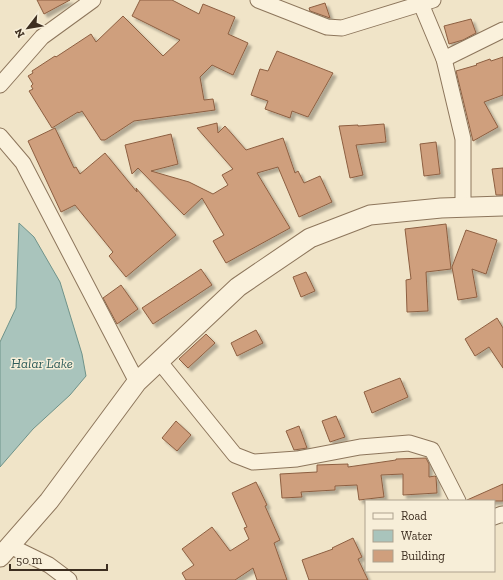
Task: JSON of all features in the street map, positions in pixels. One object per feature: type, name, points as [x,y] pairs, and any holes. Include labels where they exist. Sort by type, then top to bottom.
[{"type":"street","points":[[0,85],[42,36],[93,0]]},
{"type":"street","points":[[258,0],[327,27],[342,28],[427,2],[444,59],[463,139],[463,207]]},
{"type":"street","points":[[444,59],[503,30]]},
{"type":"street","points":[[0,136],[5,152],[23,163],[138,382]]},
{"type":"street","points":[[69,580],[49,566],[5,552],[49,501],[138,382],[238,287],[310,238],[370,214],[463,207],[503,206]]},
{"type":"street","points":[[159,362],[235,455],[253,462],[297,459],[360,447],[409,443],[432,450],[457,500]]},
{"type":"water","name":"Halar Lake","points":[[19,223],[34,237],[60,282],[82,354],[86,376],[70,395],[33,429],[0,467],[0,342],[16,308]]},
{"type":"building","points":[[37,0],[70,0],[44,14]]},
{"type":"building","points":[[140,0],[172,0],[199,14],[203,4],[235,17],[228,34],[248,43],[233,75],[212,65],[200,77],[204,100],[213,99],[215,110],[134,121],[105,140],[101,140],[82,111],[52,128],[29,91],[33,89],[31,86],[33,84],[28,76],[33,73],[32,71],[91,34],[96,42],[123,16],[163,56],[180,40],[132,16]]},
{"type":"building","points":[[325,3],[330,18],[310,11],[309,8]]},
{"type":"building","points":[[471,19],[476,33],[463,40],[449,44],[444,26]]},
{"type":"building","points":[[277,51],[333,73],[308,117],[292,111],[290,118],[265,109],[268,101],[251,95],[260,69],[268,71]]},
{"type":"building","points":[[503,57],[503,95],[484,102],[498,127],[473,141],[456,71],[477,65],[476,64],[490,59],[491,61]]},
{"type":"building","points":[[217,123],[218,133],[225,126],[246,150],[283,138],[295,173],[298,171],[304,183],[320,176],[332,202],[299,217],[278,167],[257,173],[290,228],[226,263],[213,241],[224,235],[202,198],[184,215],[138,168],[132,174],[125,145],[171,134],[178,164],[151,171],[189,182],[213,194],[228,185],[222,175],[233,169],[197,128]]},
{"type":"building","points":[[384,124],[386,142],[356,145],[363,175],[350,178],[339,126]]},
{"type":"building","points":[[55,128],[74,168],[76,167],[80,174],[105,153],[137,192],[136,188],[176,235],[126,277],[109,256],[113,252],[75,205],[61,212],[28,141]]},
{"type":"building","points":[[436,142],[440,174],[424,176],[420,144]]},
{"type":"building","points":[[503,168],[503,195],[496,195],[492,169]]},
{"type":"building","points":[[446,224],[451,269],[426,272],[428,311],[407,312],[406,280],[411,279],[405,229]]},
{"type":"building","points":[[466,230],[497,240],[486,274],[472,269],[477,297],[458,300],[452,267]]},
{"type":"building","points":[[201,269],[212,285],[153,324],[142,308]]},
{"type":"building","points":[[306,272],[315,291],[301,297],[293,277]]},
{"type":"building","points":[[121,285],[138,309],[117,324],[103,298]]},
{"type":"building","points":[[497,318],[503,328],[503,368],[489,347],[475,356],[465,339]]},
{"type":"building","points":[[256,330],[263,343],[237,356],[231,343]]},
{"type":"building","points":[[206,334],[215,343],[188,368],[179,359]]},
{"type":"building","points":[[400,378],[408,397],[372,413],[364,392]]},
{"type":"building","points":[[336,416],[345,437],[330,442],[322,421]]},
{"type":"building","points":[[176,421],[191,435],[177,451],[162,438]]},
{"type":"building","points":[[299,426],[307,448],[294,450],[286,431]]},
{"type":"building","points":[[426,458],[429,464],[429,477],[436,477],[437,493],[403,495],[403,474],[381,475],[384,497],[359,500],[357,485],[335,486],[335,490],[301,492],[302,497],[282,498],[280,474],[317,472],[317,465],[348,464],[348,467],[396,459]]},
{"type":"building","points":[[256,482],[267,505],[265,506],[280,540],[274,543],[287,580],[257,580],[253,568],[235,580],[186,580],[182,573],[194,565],[182,549],[212,527],[230,551],[249,539],[244,528],[247,527],[232,493]]},
{"type":"building","points":[[503,484],[503,501],[467,500]]},
{"type":"building","points":[[353,538],[362,557],[358,559],[368,580],[309,580],[302,560],[333,549],[332,548]]}]
